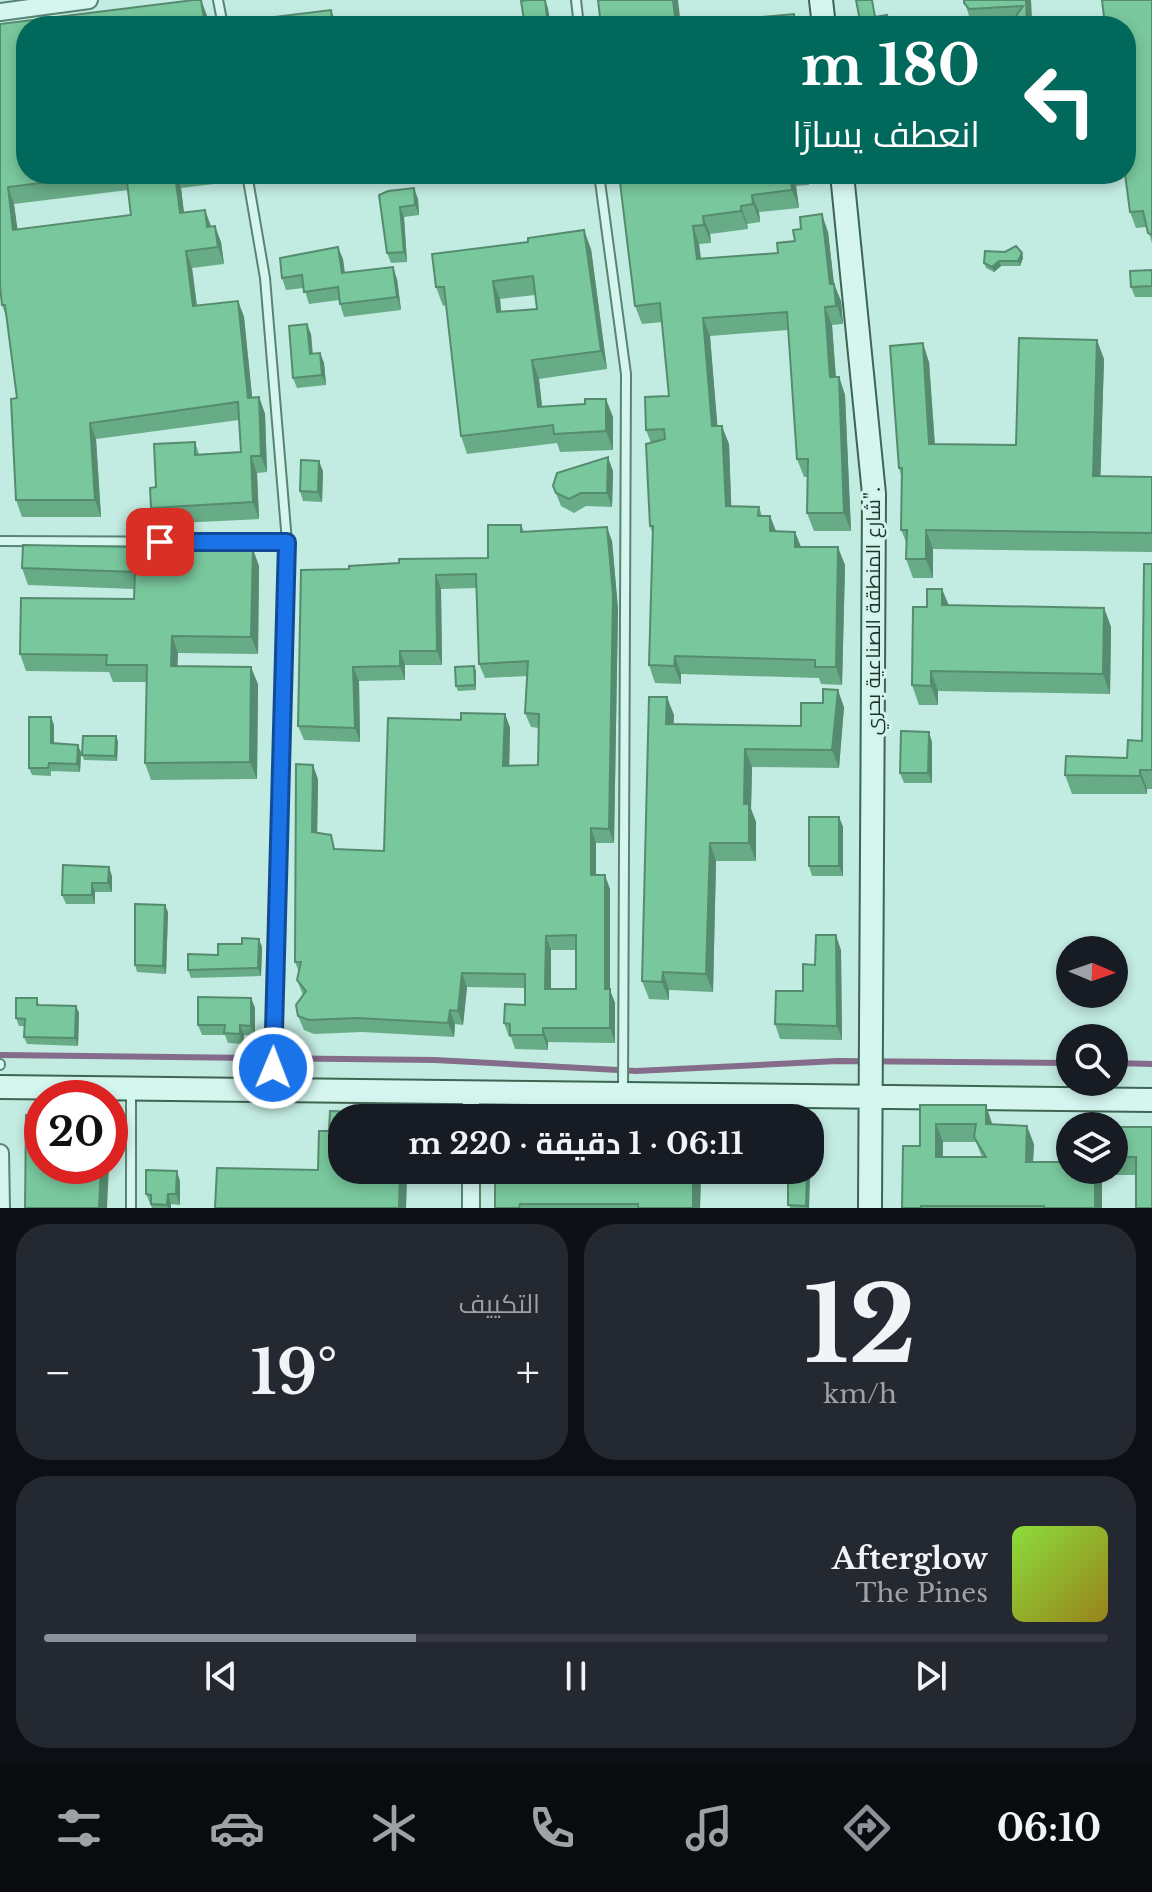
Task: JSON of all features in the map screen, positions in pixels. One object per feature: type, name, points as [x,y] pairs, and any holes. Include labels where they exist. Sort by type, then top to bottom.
[{"type":"street","points":[[0,12],[81,1]]},
{"type":"street","name":"شارع المنطقة الصناعية بحري\".","points":[[843,184],[874,494],[870,1208]]},
{"type":"street","points":[[0,1087],[471,1094],[623,1086],[870,1098],[1152,1100]]},
{"type":"street","points":[[471,1094],[471,1104]]},
{"type":"street","points":[[0,1153],[1,1208]]},
{"type":"street","points":[[471,1184],[471,1208]]},
{"type":"lane","points":[[249,184],[265,278],[287,542],[272,1091]]},
{"type":"lane","points":[[600,184],[626,374],[623,1086]]},
{"type":"lane","points":[[0,541],[287,542]]},
{"type":"lane","points":[[131,1089],[131,1208]]},
{"type":"building","points":[[201,0],[203,16],[65,16]]},
{"type":"building","points":[[545,0],[547,16],[523,16],[521,1]]},
{"type":"building","points":[[598,0],[673,0],[675,16],[600,16]]},
{"type":"building","points":[[856,0],[872,0],[875,16],[859,16]]},
{"type":"building","points":[[964,0],[1026,0],[1027,16],[1016,16],[1023,6],[969,9]]},
{"type":"building","points":[[1102,0],[1152,0],[1152,235],[1148,233],[1143,211],[1130,212],[1126,184],[1136,184],[1136,16],[1104,16]]},
{"type":"building","points":[[331,10],[332,16],[282,16]]},
{"type":"building","points":[[16,22],[16,184],[32,184],[8,187],[13,230],[131,215],[127,184],[176,184],[180,213],[205,210],[207,227],[215,226],[218,247],[186,251],[193,306],[238,301],[248,398],[259,397],[261,456],[251,456],[253,502],[151,508],[150,488],[156,487],[154,444],[195,442],[195,455],[241,452],[238,402],[90,423],[95,500],[16,500],[11,399],[17,398],[0,286],[0,24]]},
{"type":"building","points":[[620,184],[791,184],[792,190],[752,195],[753,204],[741,206],[741,211],[703,216],[704,225],[693,226],[697,259],[778,253],[777,243],[795,241],[793,230],[801,229],[800,217],[822,214],[830,284],[834,284],[836,306],[825,307],[830,377],[839,377],[844,513],[807,513],[808,459],[797,459],[787,312],[703,318],[712,426],[722,426],[726,506],[759,507],[758,516],[770,516],[770,531],[795,532],[795,547],[838,547],[836,667],[815,667],[815,660],[675,656],[674,666],[649,665],[653,526],[650,526],[646,444],[665,439],[664,429],[646,430],[645,397],[669,396],[660,303],[635,306]]},
{"type":"building","points":[[414,188],[415,205],[400,207],[404,252],[387,253],[379,195]]},
{"type":"building","points":[[584,230],[601,351],[532,360],[538,407],[585,404],[585,399],[606,399],[606,431],[554,434],[553,425],[461,436],[444,287],[436,287],[432,254],[528,242],[528,238]],"holes":[[[533,276],[537,309],[497,312],[493,281]]]},
{"type":"building","points":[[1016,246],[1022,253],[1018,261],[999,261],[992,267],[984,263],[985,251],[1005,252]]},
{"type":"building","points":[[338,247],[342,273],[393,267],[397,297],[340,304],[338,287],[304,292],[302,275],[282,278],[280,258]]},
{"type":"building","points":[[1152,270],[1152,286],[1131,287],[1130,271]]},
{"type":"building","points":[[307,324],[310,354],[320,353],[322,375],[293,378],[289,326]]},
{"type":"building","points":[[1019,338],[1097,340],[1093,476],[1152,477],[1152,533],[926,530],[926,559],[906,559],[907,530],[901,530],[902,468],[899,468],[890,346],[923,343],[929,444],[1016,445]]},
{"type":"building","points":[[608,457],[607,493],[581,493],[569,499],[556,493],[553,486],[557,473]]},
{"type":"building","points":[[301,460],[319,461],[318,492],[300,491]]},
{"type":"building","points":[[488,525],[521,525],[521,532],[607,527],[613,595],[609,829],[591,828],[591,875],[605,875],[605,989],[610,989],[610,1028],[543,1028],[543,1035],[510,1035],[510,1024],[504,1023],[505,1004],[525,1005],[525,974],[462,973],[458,1011],[450,1010],[448,1023],[357,1018],[309,1020],[298,1016],[296,1005],[306,991],[297,980],[301,962],[295,962],[296,764],[313,765],[312,832],[331,835],[334,849],[384,851],[388,718],[461,720],[461,713],[505,714],[503,766],[538,765],[539,714],[525,713],[528,661],[479,664],[476,574],[436,575],[437,651],[400,651],[400,666],[353,667],[355,728],[298,726],[301,570],[349,569],[349,566],[399,563],[399,559],[488,558]],"holes":[[[576,935],[576,989],[545,989],[546,936]]]},
{"type":"building","points":[[23,545],[253,549],[251,637],[172,636],[171,666],[251,667],[250,762],[145,763],[147,665],[106,665],[107,655],[20,654],[21,598],[134,599],[135,572],[22,568]]},
{"type":"building","points":[[1144,564],[1152,564],[1152,770],[1140,770],[1140,776],[1065,775],[1066,756],[1127,758],[1128,740],[1142,741]]},
{"type":"building","points":[[927,589],[942,589],[942,605],[1104,608],[1103,674],[931,671],[931,686],[912,685],[913,607],[927,607]]},
{"type":"building","points":[[474,666],[475,685],[456,686],[455,667]]},
{"type":"building","points":[[823,689],[838,690],[832,750],[745,749],[744,804],[749,804],[749,843],[710,843],[706,974],[663,972],[662,982],[642,981],[649,697],[667,697],[666,724],[801,726],[801,703],[823,703]]},
{"type":"building","points":[[29,717],[51,717],[51,743],[78,745],[77,764],[49,763],[48,768],[29,768]]},
{"type":"building","points":[[901,731],[929,732],[928,773],[900,773]]},
{"type":"building","points":[[83,736],[116,736],[115,756],[82,755]]},
{"type":"building","points":[[809,817],[839,817],[839,866],[809,866]]},
{"type":"building","points":[[63,865],[109,867],[108,883],[92,883],[92,895],[62,895]]},
{"type":"building","points":[[135,904],[165,905],[163,966],[135,965]]},
{"type":"building","points":[[816,935],[836,935],[837,1026],[775,1024],[776,991],[803,991],[803,964],[815,965]]},
{"type":"building","points":[[242,938],[259,939],[258,968],[188,970],[188,954],[218,955],[218,944],[242,944]]},
{"type":"building","points":[[198,997],[251,998],[251,1026],[240,1025],[240,1034],[224,1033],[225,1025],[198,1025]]},
{"type":"building","points":[[16,998],[37,998],[37,1005],[76,1006],[75,1038],[24,1037],[25,1019],[16,1018]]},
{"type":"building","points":[[920,1105],[986,1105],[986,1124],[1027,1126],[1026,1162],[1056,1162],[1056,1184],[1095,1184],[1095,1208],[902,1208],[903,1146],[920,1146]],"holes":[[[936,1124],[976,1124],[974,1137],[986,1157],[936,1157]]]},
{"type":"building","points":[[1128,1127],[1152,1127],[1152,1208],[1136,1208],[1136,1157],[1128,1157]]},
{"type":"building","points":[[319,1131],[328,1131],[328,1184],[400,1184],[399,1208],[215,1208],[217,1168],[318,1170]]},
{"type":"building","points":[[146,1170],[177,1171],[176,1194],[168,1194],[167,1205],[151,1204],[151,1195],[146,1194]]},
{"type":"building","points":[[25,1184],[100,1184],[99,1208],[25,1208]]},
{"type":"building","points":[[495,1184],[693,1184],[693,1208],[638,1208],[638,1204],[520,1204],[519,1208],[495,1208]]},
{"type":"building","points":[[788,1184],[807,1184],[806,1206],[788,1205]]},
{"type":"waterway","points":[[0,1055],[435,1060],[636,1071],[837,1061],[1056,1063]]},
{"type":"waterway","points":[[1128,1063],[1152,1064]]},
{"type":"route","points":[[160,542],[287,542],[273,1068]]}]
